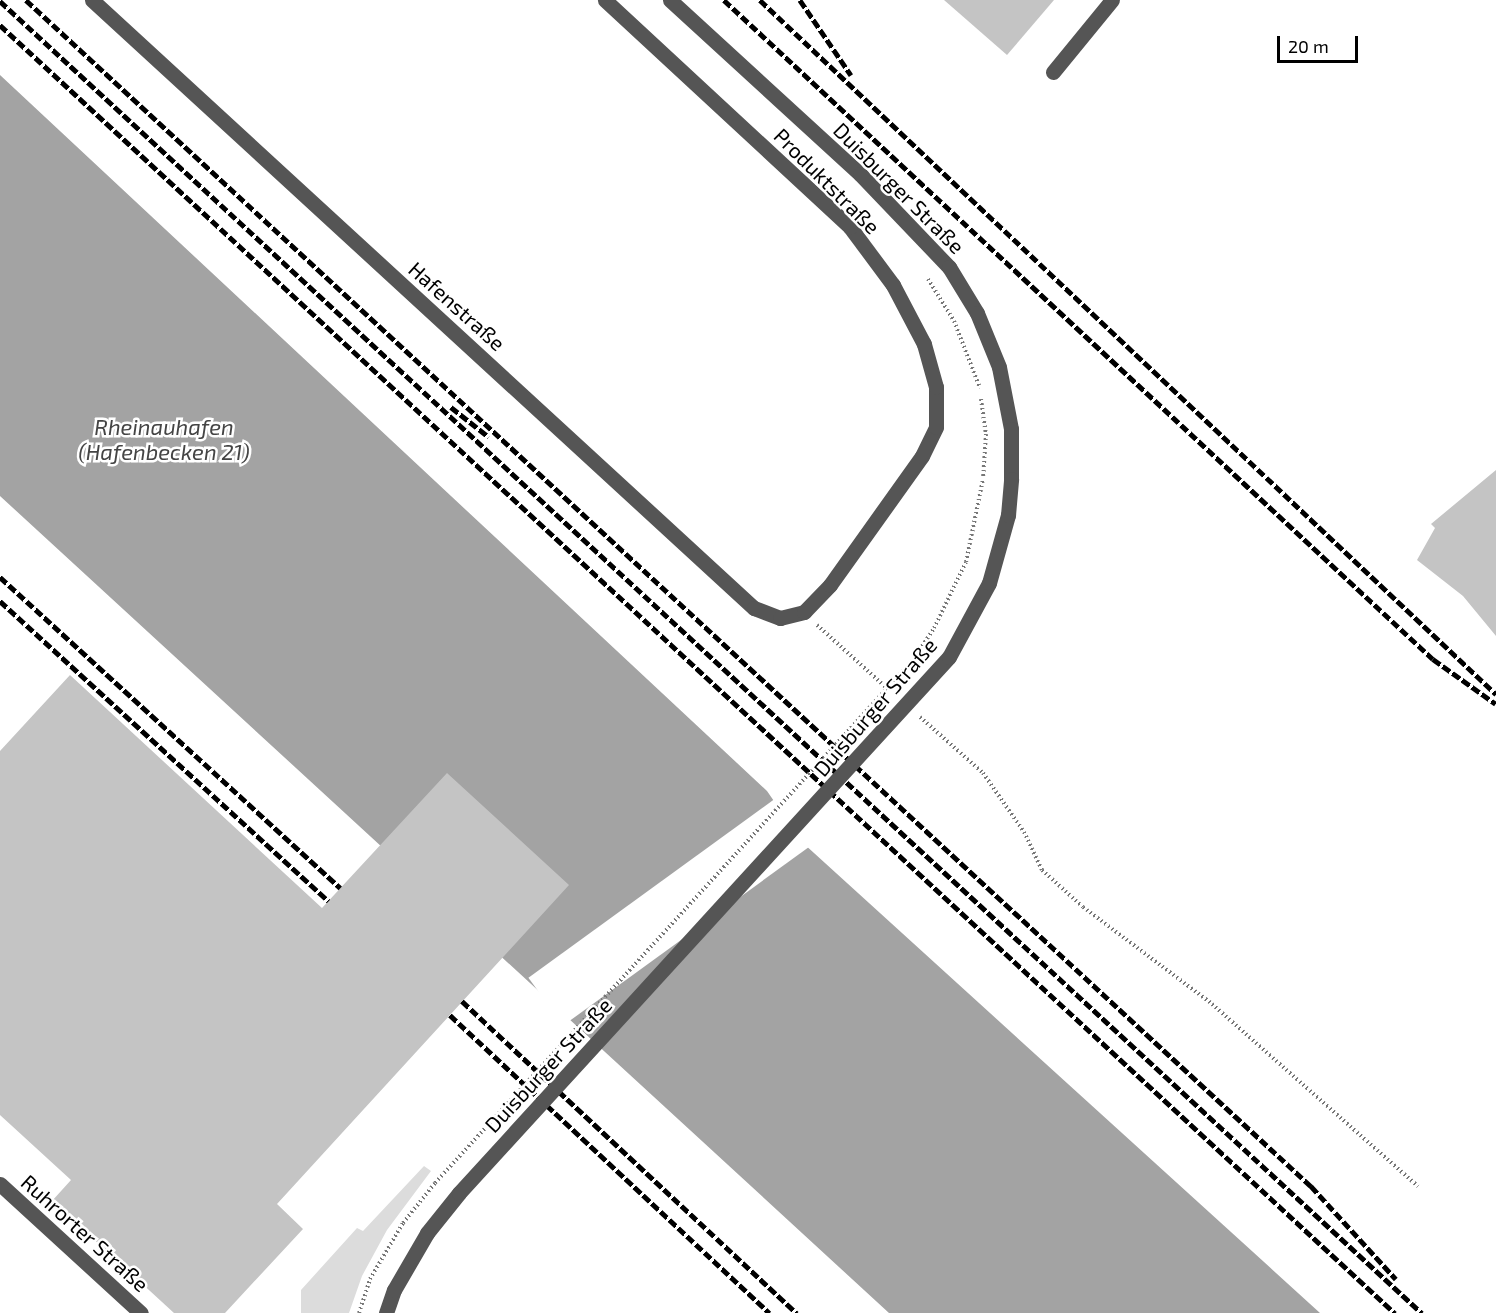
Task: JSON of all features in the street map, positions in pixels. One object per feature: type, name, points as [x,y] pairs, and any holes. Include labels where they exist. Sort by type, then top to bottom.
[{"type":"street","name":"Hafenstraße","points":[[92,0],[754,608],[780,618],[804,612]]},
{"type":"street","name":"Produktstraße","points":[[605,0],[850,227],[893,285],[924,344],[936,387],[936,427],[922,456],[830,585],[804,612]]},
{"type":"street","name":"Duisburger Straße","points":[[386,1313],[394,1290],[427,1233],[459,1193],[949,657],[971,621],[992,575],[1008,515],[1011,429],[999,367],[977,313],[949,267],[860,174],[670,0]]},
{"type":"street","points":[[1053,72],[1112,0]]},
{"type":"street","name":"Ruhrorter Straße","points":[[0,1184],[141,1313]]},
{"type":"path","points":[[358,1313],[370,1279],[403,1223],[435,1183],[912,661],[934,628],[966,562],[983,479],[986,434],[980,389],[954,321]]},
{"type":"path","points":[[804,612],[894,695]]},
{"type":"path","points":[[912,710],[983,773],[1024,832],[1042,870],[1083,907],[1212,1004],[1418,1186]]},
{"type":"shaded area","points":[[424,1166],[431,1171],[387,1230],[362,1276],[349,1313],[301,1313],[301,1290],[357,1228],[363,1231]]},
{"type":"water","name":"Rheinauhafen (Hafenbecken 21)","points":[[0,75],[767,791],[803,843],[1320,1313],[889,1313],[0,496]]},
{"type":"pier","points":[[776,798],[811,846],[563,1026],[528,978]]},
{"type":"building","points":[[944,0],[1054,0],[1007,55]]},
{"type":"building","points":[[1496,470],[1496,636],[1463,596],[1417,560],[1435,528],[1431,524]]},
{"type":"building","points":[[70,675],[322,908],[447,773],[569,885],[277,1204],[303,1229],[225,1313],[174,1313],[52,1201],[71,1180],[0,1115],[0,751]]},
{"type":"railway","points":[[26,0],[1311,1186],[1396,1279]]},
{"type":"railway","points":[[724,0],[1433,659],[1496,704]]},
{"type":"railway","points":[[760,0],[1496,694]]},
{"type":"railway","points":[[800,0],[851,75]]},
{"type":"railway","points":[[0,1],[1422,1313]]},
{"type":"railway","points":[[0,25],[1395,1313]]},
{"type":"railway","points":[[451,407],[489,437]]},
{"type":"railway","points":[[0,577],[340,888]]},
{"type":"railway","points":[[0,601],[328,901]]},
{"type":"railway","points":[[462,1001],[797,1313]]},
{"type":"railway","points":[[450,1015],[770,1313]]}]
